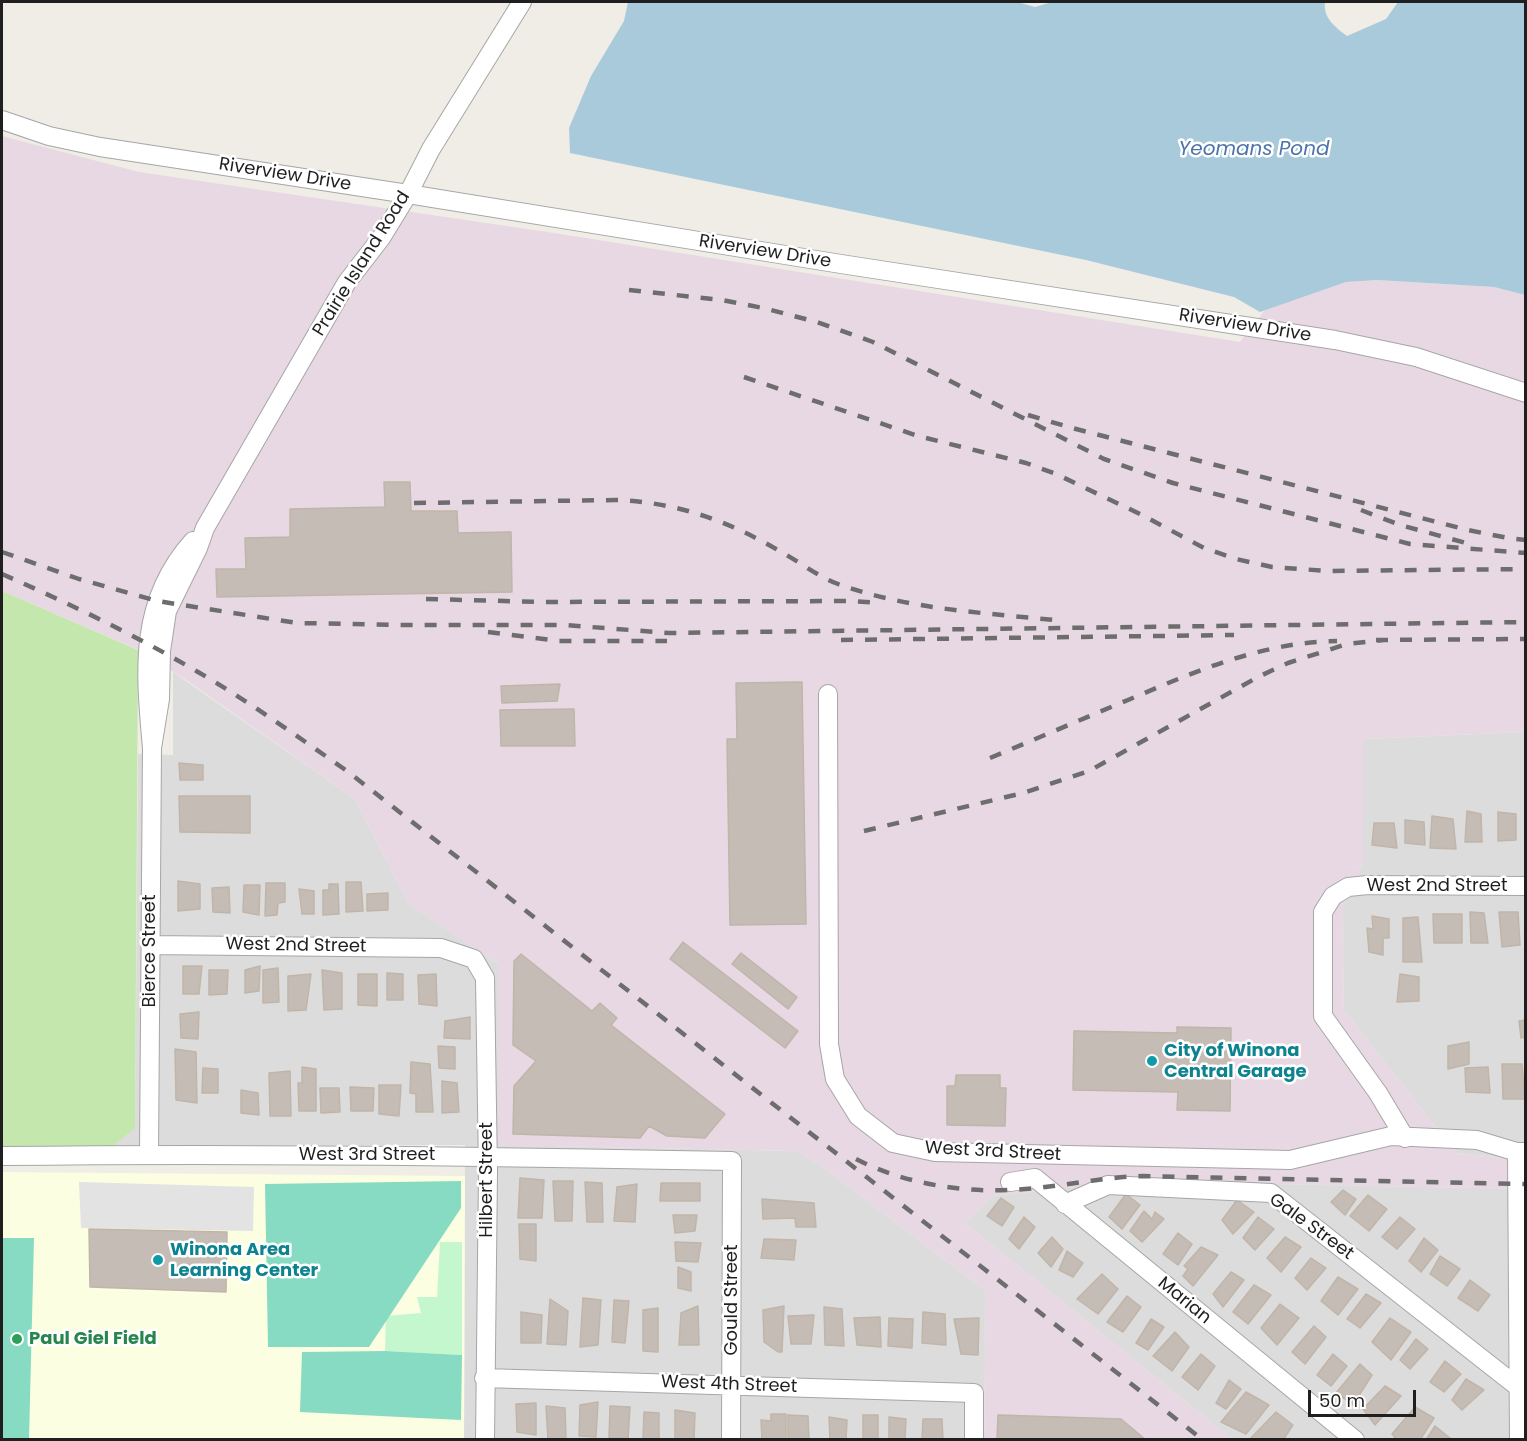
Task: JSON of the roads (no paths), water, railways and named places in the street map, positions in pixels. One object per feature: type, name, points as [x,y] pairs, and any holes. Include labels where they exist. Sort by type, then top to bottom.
[{"type":"street","name":"Prairie Island Road","points":[[157,624],[161,591],[177,560],[205,528],[347,282],[381,238],[408,194],[431,149],[522,2]]},
{"type":"street","name":"Riverview Drive","points":[[2,120],[49,136],[100,147],[1335,340],[1416,357],[1526,393]]},
{"type":"street","name":"Bierce Street","points":[[149,1154],[152,748],[160,699],[161,651],[157,624]]},
{"type":"street","name":"West 3rd Street","points":[[828,694],[829,1044],[836,1079],[858,1116],[893,1143],[934,1152],[1290,1160],[1391,1136],[1477,1140],[1521,1152]]},
{"type":"street","name":"West 2nd Street","points":[[1405,1138],[1378,1093],[1323,1016],[1323,912],[1333,896],[1348,887],[1368,885],[1526,886]]},
{"type":"street","name":"West 2nd Street","points":[[150,945],[441,948]]},
{"type":"street","name":"Hilbert Street","points":[[441,948],[474,959],[485,978],[488,1156],[485,1440]]},
{"type":"street","points":[[1519,1440],[1521,1152]]},
{"type":"street","name":"West 3rd Street","points":[[2,1156],[149,1154],[488,1156],[732,1161]]},
{"type":"street","name":"Gould Street","points":[[731,1440],[732,1161]]},
{"type":"street","name":"Marian","points":[[1010,1182],[1035,1178],[1354,1440]]},
{"type":"street","name":"Gale Street","points":[[1065,1204],[1108,1185],[1271,1193],[1518,1387]]},
{"type":"street","name":"West 4th Street","points":[[484,1378],[974,1393],[974,1440]]},
{"type":"water","name":"Yeomans Pond","points":[[628,2],[1017,2],[1035,7],[1052,2],[1325,2],[1328,17],[1334,26],[1347,36],[1386,19],[1398,2],[1525,2],[1525,295],[1494,287],[1377,280],[1346,282],[1260,312],[1234,297],[1086,260],[570,153],[569,128],[591,76],[624,21]]},
{"type":"railway","points":[[629,290],[722,300],[817,322],[873,342],[1104,459],[1173,483],[1410,544],[1526,553]]},
{"type":"railway","points":[[744,377],[918,436],[1026,463],[1056,474],[1204,548],[1236,559],[1272,567],[1328,571],[1526,569]]},
{"type":"railway","points":[[1028,415],[1468,530],[1526,540]]},
{"type":"railway","points":[[414,503],[615,500],[660,505],[702,515],[743,532],[817,574],[865,593],[949,609],[1063,621]]},
{"type":"railway","points":[[1361,510],[1400,525],[1466,543]]},
{"type":"railway","points":[[2,552],[79,579],[157,601],[297,623],[565,625],[669,633],[1526,622]]},
{"type":"railway","points":[[2,574],[52,596],[174,658],[217,683],[347,771],[1203,1440]]},
{"type":"railway","points":[[426,599],[543,602],[852,601],[879,603]]},
{"type":"railway","points":[[488,632],[559,641],[667,641]]},
{"type":"railway","points":[[841,640],[1234,635]]},
{"type":"railway","points":[[1376,640],[1526,639]]},
{"type":"railway","points":[[864,831],[1023,793],[1089,771],[1258,677],[1288,663],[1347,644],[1384,640]]},
{"type":"railway","points":[[990,758],[1230,660],[1283,647],[1337,641]]},
{"type":"railway","points":[[856,1159],[917,1181],[938,1186],[982,1190],[1025,1189],[1143,1176],[1526,1184]]},
{"type":"place","name":"City of Winona Central Garage","points":[[1152,1061]]},
{"type":"place","name":"Winona Area Learning Center","points":[[158,1260]]},
{"type":"place","name":"Paul Giel Field","points":[[17,1339]]}]
